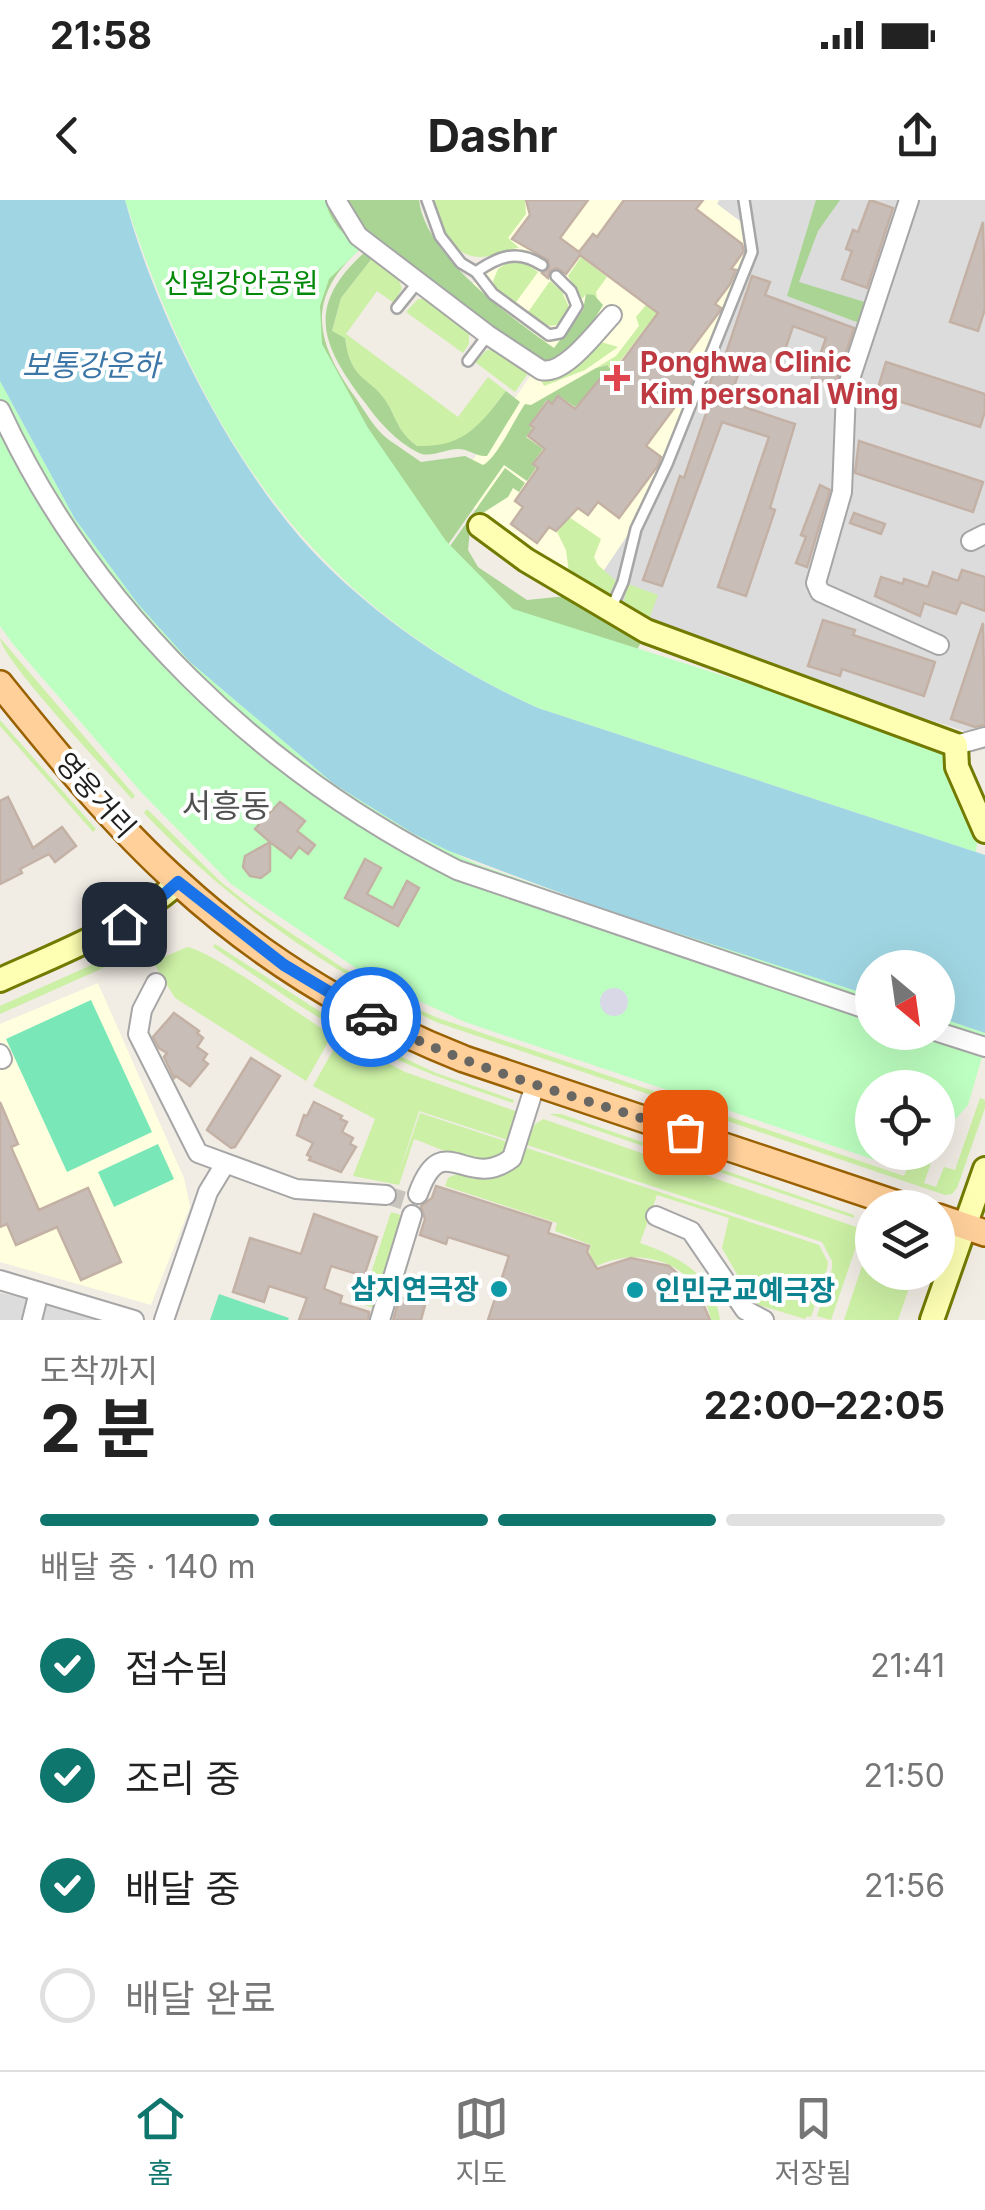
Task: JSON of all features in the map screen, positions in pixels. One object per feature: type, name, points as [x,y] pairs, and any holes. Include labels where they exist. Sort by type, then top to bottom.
[{"type":"main road","name":"영웅거리","points":[[0,684],[96,796],[178,882],[284,965],[339,1000],[403,1035],[856,1190]]},
{"type":"street","points":[[336,200],[358,236],[532,366],[549,372],[563,366],[612,315]]},
{"type":"street","points":[[909,200],[846,391],[842,492],[816,584],[820,592],[938,645]]},
{"type":"street","points":[[0,410],[64,524],[104,583],[171,661],[268,747],[348,808],[411,847],[468,874],[855,1004]]},
{"type":"street","points":[[480,526],[610,612],[663,638],[956,745],[985,736]]},
{"type":"street","points":[[956,745],[956,768],[985,830]]},
{"type":"street","points":[[0,980],[124,924],[178,882]]},
{"type":"street","points":[[156,983],[142,1010],[138,1034],[198,1153],[296,1189],[386,1195]]},
{"type":"street","points":[[955,1037],[985,1047]]},
{"type":"street","points":[[418,1194],[435,1162],[444,1160],[490,1169],[512,1158],[536,1082]]},
{"type":"street","points":[[164,1320],[208,1192],[224,1164]]},
{"type":"street","points":[[932,1320],[975,1230],[985,1169]]},
{"type":"street","points":[[380,1320],[412,1215]]},
{"type":"street","points":[[656,1216],[691,1231],[745,1310],[764,1320]]},
{"type":"street","points":[[0,1280],[134,1320]]},
{"type":"street","points":[[32,1320],[39,1292]]},
{"type":"lane","points":[[426,200],[440,236],[461,263],[476,272],[493,294],[548,335],[560,334],[577,306],[571,292],[556,276]]},
{"type":"lane","points":[[610,612],[623,582],[636,529],[667,464],[752,252],[744,200]]},
{"type":"lane","points":[[476,272],[509,254],[522,255],[542,266]]},
{"type":"lane","points":[[398,308],[418,282]]},
{"type":"lane","points":[[468,361],[488,335]]},
{"type":"shaded area","name":"Ponghwa Clinic Kim personal Wing","points":[[518,200],[719,200],[717,204],[756,233],[716,356],[663,482],[596,582],[576,580],[468,504],[464,473],[548,350],[470,290]]},
{"type":"shaded area","points":[[985,200],[985,730],[971,733],[695,645],[649,624],[596,582],[663,482],[716,356],[756,234],[716,203]]},
{"type":"shaded area","points":[[98,983],[184,1178],[190,1207],[151,1305],[0,1262],[0,1024]]},
{"type":"shaded area","points":[[614,988],[624,992],[628,1002],[624,1012],[614,1016],[604,1012],[600,1002],[604,992]]},
{"type":"shaded area","points":[[0,1293],[81,1307],[119,1320],[0,1320]]},
{"type":"green space","name":"신원강안공원","points":[[125,200],[325,200],[338,227],[361,248],[329,279],[320,306],[322,344],[368,428],[446,541],[513,609],[949,747],[978,834],[976,852],[538,708],[457,666],[387,617],[326,562],[274,502],[228,435],[189,362]]},
{"type":"green space","points":[[178,200],[327,200],[342,231],[361,248],[343,266],[324,302],[322,320],[331,357],[379,431],[421,462],[465,456],[483,465],[500,447],[525,404],[531,405],[596,368],[607,365],[611,369],[575,407],[558,395],[552,403],[547,400],[529,425],[532,429],[526,437],[543,449],[532,464],[536,468],[527,481],[504,465],[433,566],[484,608],[537,628],[526,637],[486,619],[471,626],[429,610],[382,582],[382,562],[392,530],[364,497],[308,498],[258,430],[230,380],[215,327],[216,299],[190,263],[194,239]]},
{"type":"green space","points":[[344,200],[419,200],[425,221],[453,263],[494,302],[554,348],[583,310],[586,294],[594,295],[603,305],[588,330],[555,364],[544,363],[529,356],[362,229]]},
{"type":"green space","points":[[431,200],[525,200],[526,214],[508,238],[519,248],[480,257],[461,251],[447,237]]},
{"type":"green space","points":[[816,200],[840,200],[818,231],[799,282],[868,303],[862,324],[787,296]]},
{"type":"green space","points":[[365,252],[373,257],[341,298],[332,331],[345,338],[357,372],[383,396],[403,433],[417,446],[447,443],[470,432],[506,391],[520,402],[487,456],[458,449],[419,453],[388,430],[348,379],[329,342],[327,307],[346,271]]},
{"type":"green space","points":[[373,257],[396,274],[402,288],[394,303],[377,291],[346,334],[458,417],[488,377],[506,391],[479,424],[459,439],[433,446],[412,442],[382,396],[357,372],[345,338],[332,332],[341,298]]},
{"type":"green space","points":[[581,257],[607,277],[596,292],[597,298],[586,294],[582,299],[568,276]]},
{"type":"green space","points":[[507,263],[525,263],[538,272],[514,305],[497,291],[493,281],[498,269]]},
{"type":"green space","points":[[550,281],[562,292],[569,307],[562,321],[552,326],[526,315]]},
{"type":"green space","points":[[418,299],[430,299],[469,331],[469,344],[463,353],[406,312]]},
{"type":"green space","points":[[646,305],[657,313],[614,369],[606,365],[596,368],[616,356],[639,326],[636,317]]},
{"type":"green space","points":[[601,342],[618,347],[585,370],[544,386],[540,378],[557,377]]},
{"type":"green space","points":[[487,350],[495,350],[529,372],[515,392],[475,362]]},
{"type":"green space","points":[[0,381],[75,519],[138,604],[190,662],[334,784],[414,834],[477,864],[855,991],[855,1050],[955,1050],[955,1023],[985,1033],[985,1047],[968,1105],[955,1120],[955,1070],[855,1070],[855,1153],[465,1022],[375,981],[231,884],[142,793],[0,626]]},
{"type":"green space","points":[[505,468],[525,483],[519,492],[513,488],[508,497],[478,516],[470,530],[468,550],[478,567],[527,600],[567,596],[644,637],[633,657],[539,626],[436,566]]},
{"type":"green space","points":[[569,517],[601,539],[594,557],[616,581],[605,597],[569,573],[566,550],[557,532]]},
{"type":"green space","points":[[628,584],[658,595],[647,624],[627,608]]},
{"type":"green space","points":[[0,638],[135,796],[132,799],[37,692]]},
{"type":"green space","points":[[0,720],[96,829],[93,832],[0,726]]},
{"type":"green space","points":[[147,809],[222,883],[255,909],[343,968],[406,1004],[855,1159],[855,1164],[436,1022],[395,1002],[317,956],[244,905],[144,813]]},
{"type":"green space","points":[[215,944],[361,1038],[436,1073],[514,1100],[513,1103],[414,1067],[356,1039],[266,983],[213,947]]},
{"type":"green space","points":[[136,945],[139,952],[0,1014],[0,1006]]},
{"type":"green space","points":[[187,947],[236,972],[332,1035],[306,1081],[175,998],[153,962]]},
{"type":"green space","points":[[91,1000],[152,1132],[67,1172],[6,1039]]},
{"type":"green space","points":[[340,1038],[405,1072],[518,1112],[511,1141],[419,1111],[397,1179],[420,1113],[511,1143],[503,1154],[480,1160],[414,1139],[399,1185],[353,1176],[375,1119],[313,1086]]},
{"type":"green space","points":[[980,1098],[985,1100],[957,1188],[930,1190],[871,1170],[904,1176],[906,1170],[929,1170],[924,1183],[936,1187],[943,1170],[955,1170]]},
{"type":"green space","points":[[549,1114],[561,1114],[854,1218]]},
{"type":"green space","points":[[543,1119],[855,1227],[855,1250],[831,1320],[817,1316],[832,1269],[822,1242],[527,1145],[534,1125]]},
{"type":"green space","points":[[158,1144],[174,1179],[114,1207],[98,1172]]},
{"type":"green space","points":[[527,1148],[819,1245],[828,1262],[811,1317],[805,1319],[755,1304],[722,1248],[729,1218],[657,1195],[640,1243],[681,1262],[703,1280],[711,1291],[720,1320],[711,1320],[696,1286],[668,1264],[634,1257],[597,1266],[589,1253],[591,1245],[555,1231],[557,1223],[445,1186],[448,1178],[459,1174],[496,1177],[505,1173]]},
{"type":"green space","points":[[391,1212],[407,1217],[377,1309],[361,1304]]},
{"type":"green space","points":[[855,1287],[908,1290],[898,1320],[844,1320]]},
{"type":"green space","points":[[219,1294],[289,1318],[210,1320]]},
{"type":"water","name":"보통강운하","points":[[0,200],[125,200],[157,294],[231,442],[292,528],[373,607],[480,679],[538,708],[985,855],[985,1033],[955,1023],[955,950],[855,950],[855,991],[606,910],[449,851],[334,784],[190,662],[138,604],[75,519],[0,381]]},
{"type":"building","points":[[526,200],[588,200],[560,238],[579,252],[593,234],[597,237],[624,200],[703,200],[696,209],[742,244],[744,251],[731,269],[736,270],[730,284],[715,304],[720,311],[678,367],[693,378],[688,389],[646,446],[661,457],[657,467],[619,518],[598,502],[588,515],[578,508],[556,531],[549,527],[537,543],[511,524],[523,507],[515,501],[538,468],[533,464],[545,449],[528,436],[534,428],[530,425],[548,401],[552,404],[558,396],[575,409],[600,379],[603,381],[612,369],[615,371],[658,313],[580,255],[566,274],[557,268],[550,271],[548,278],[542,273],[549,268],[548,260],[512,239],[530,215]]},
{"type":"building","points":[[870,200],[893,208],[867,288],[842,279],[852,251],[846,249],[853,230],[858,232]]},
{"type":"building","points":[[983,222],[985,309],[978,331],[950,322]]},
{"type":"building","points":[[752,276],[770,282],[765,295],[854,328],[835,386],[812,378],[826,338],[793,326],[780,365],[745,353],[729,402],[795,424],[770,508],[775,510],[746,596],[718,587],[769,437],[722,422],[662,586],[643,580],[680,476],[684,478],[713,393],[707,391],[714,372],[719,374]]},
{"type":"building","points":[[886,362],[985,394],[980,427],[876,394]]},
{"type":"building","points":[[859,441],[983,482],[973,512],[855,473]]},
{"type":"building","points":[[820,485],[830,490],[807,567],[796,563],[806,537],[801,535]]},
{"type":"building","points":[[854,513],[885,524],[881,534],[850,523]]},
{"type":"building","points":[[962,570],[985,577],[985,611],[961,602],[956,614],[924,603],[920,616],[875,596],[881,577],[928,587],[933,572],[958,581]]},
{"type":"building","points":[[823,620],[855,630],[853,635],[935,662],[924,696],[842,669],[840,676],[808,666]]},
{"type":"building","points":[[983,623],[985,725],[975,727],[951,719]]},
{"type":"building","points":[[8,797],[33,848],[62,827],[76,846],[55,862],[49,854],[0,884],[0,801]]},
{"type":"building","points":[[280,802],[305,821],[297,831],[315,845],[308,854],[299,847],[291,858],[255,829]]},
{"type":"building","points":[[270,842],[270,871],[261,878],[250,876],[243,867],[245,856]]},
{"type":"building","points":[[365,859],[381,868],[367,894],[393,908],[407,881],[419,888],[398,926],[345,898]]},
{"type":"building","points":[[174,1013],[199,1031],[203,1038],[197,1047],[207,1054],[203,1060],[208,1064],[190,1086],[174,1078],[164,1057],[167,1053],[153,1037]]},
{"type":"building","points":[[251,1058],[280,1076],[231,1148],[207,1130]]},
{"type":"building","points":[[0,1102],[18,1144],[11,1147],[39,1210],[88,1188],[121,1262],[81,1280],[57,1227],[16,1245],[7,1224],[0,1227]]},
{"type":"building","points":[[314,1102],[347,1122],[342,1132],[353,1138],[350,1144],[356,1147],[341,1172],[309,1160],[307,1155],[313,1143],[297,1135]]},
{"type":"building","points":[[436,1186],[551,1223],[548,1233],[589,1246],[587,1252],[597,1269],[631,1258],[669,1266],[698,1292],[710,1320],[488,1320],[509,1256],[448,1237],[446,1244],[420,1235],[425,1219],[421,1206],[432,1198]]},
{"type":"building","points":[[314,1214],[377,1237],[364,1276],[331,1266],[324,1289],[342,1296],[340,1303],[369,1312],[368,1320],[299,1320],[307,1298],[269,1286],[264,1302],[233,1292],[250,1238],[301,1254]]},
{"type":"building","points":[[400,1297],[425,1305],[421,1320],[393,1320]]},
{"type":"tunnel","points":[[386,1195],[415,1204]]},
{"type":"way so far","points":[[371,1017],[403,1035],[464,1058],[685,1132]]},
{"type":"place","name":"Ponghwa Clinic Kim personal Wing","points":[[617,378]]},
{"type":"place","name":"삼지연극장","points":[[499,1289]]},
{"type":"place","name":"인민군교예극장","points":[[635,1290]]},
{"type":"district","name":"서흥동","points":[[226,805]]},
{"type":"route","points":[[124,924],[178,882],[284,965],[371,1017]]}]
